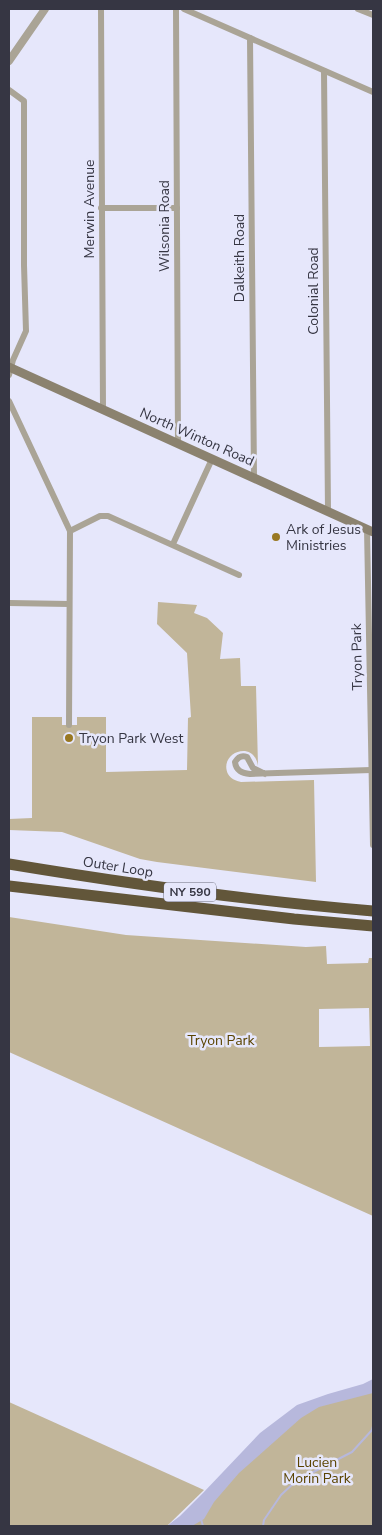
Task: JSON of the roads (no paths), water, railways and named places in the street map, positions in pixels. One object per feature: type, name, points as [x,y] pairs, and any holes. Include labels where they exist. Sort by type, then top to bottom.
[{"type":"highway","name":"Outer Loop","points":[[9,864],[165,889],[373,911]]},
{"type":"highway","name":"NY 590","points":[[9,886],[294,919],[373,926]]},
{"type":"main road","name":"North Winton Road","points":[[9,370],[104,409],[370,530]]},
{"type":"street","points":[[9,61],[45,9]]},
{"type":"street","name":"Merwin Avenue","points":[[101,9],[104,409]]},
{"type":"street","name":"Wilsonia Road","points":[[176,9],[178,443]]},
{"type":"street","points":[[184,9],[373,92]]},
{"type":"street","points":[[358,9],[373,15]]},
{"type":"street","name":"Dalkeith Road","points":[[250,38],[254,477]]},
{"type":"street","name":"Colonial Road","points":[[324,71],[328,511]]},
{"type":"street","points":[[9,90],[24,101],[26,331],[9,370]]},
{"type":"street","points":[[102,208],[177,208]]},
{"type":"street","points":[[9,401],[70,531],[69,725]]},
{"type":"street","points":[[173,544],[212,459]]},
{"type":"street","points":[[70,531],[100,516],[106,515],[239,575]]},
{"type":"street","name":"Tryon Park","points":[[370,530],[373,845]]},
{"type":"street","points":[[9,603],[69,604]]},
{"type":"street","points":[[265,774],[371,770]]},
{"type":"water","points":[[373,1379],[373,1393],[319,1407],[301,1418],[239,1473],[214,1502],[204,1519],[192,1526],[167,1526],[203,1493],[260,1433],[297,1405]]},
{"type":"waterway","points":[[263,1526],[264,1520],[281,1495],[296,1481],[352,1452],[372,1430],[373,1426]]},
{"type":"waterway","points":[[201,1519],[203,1526]]},
{"type":"place","name":"Ark of Jesus Ministries","points":[[276,537]]},
{"type":"place","name":"Tryon Park West","points":[[69,738]]},
{"type":"park label","name":"Lucien Morin Park","points":[[317,1470]]}]
